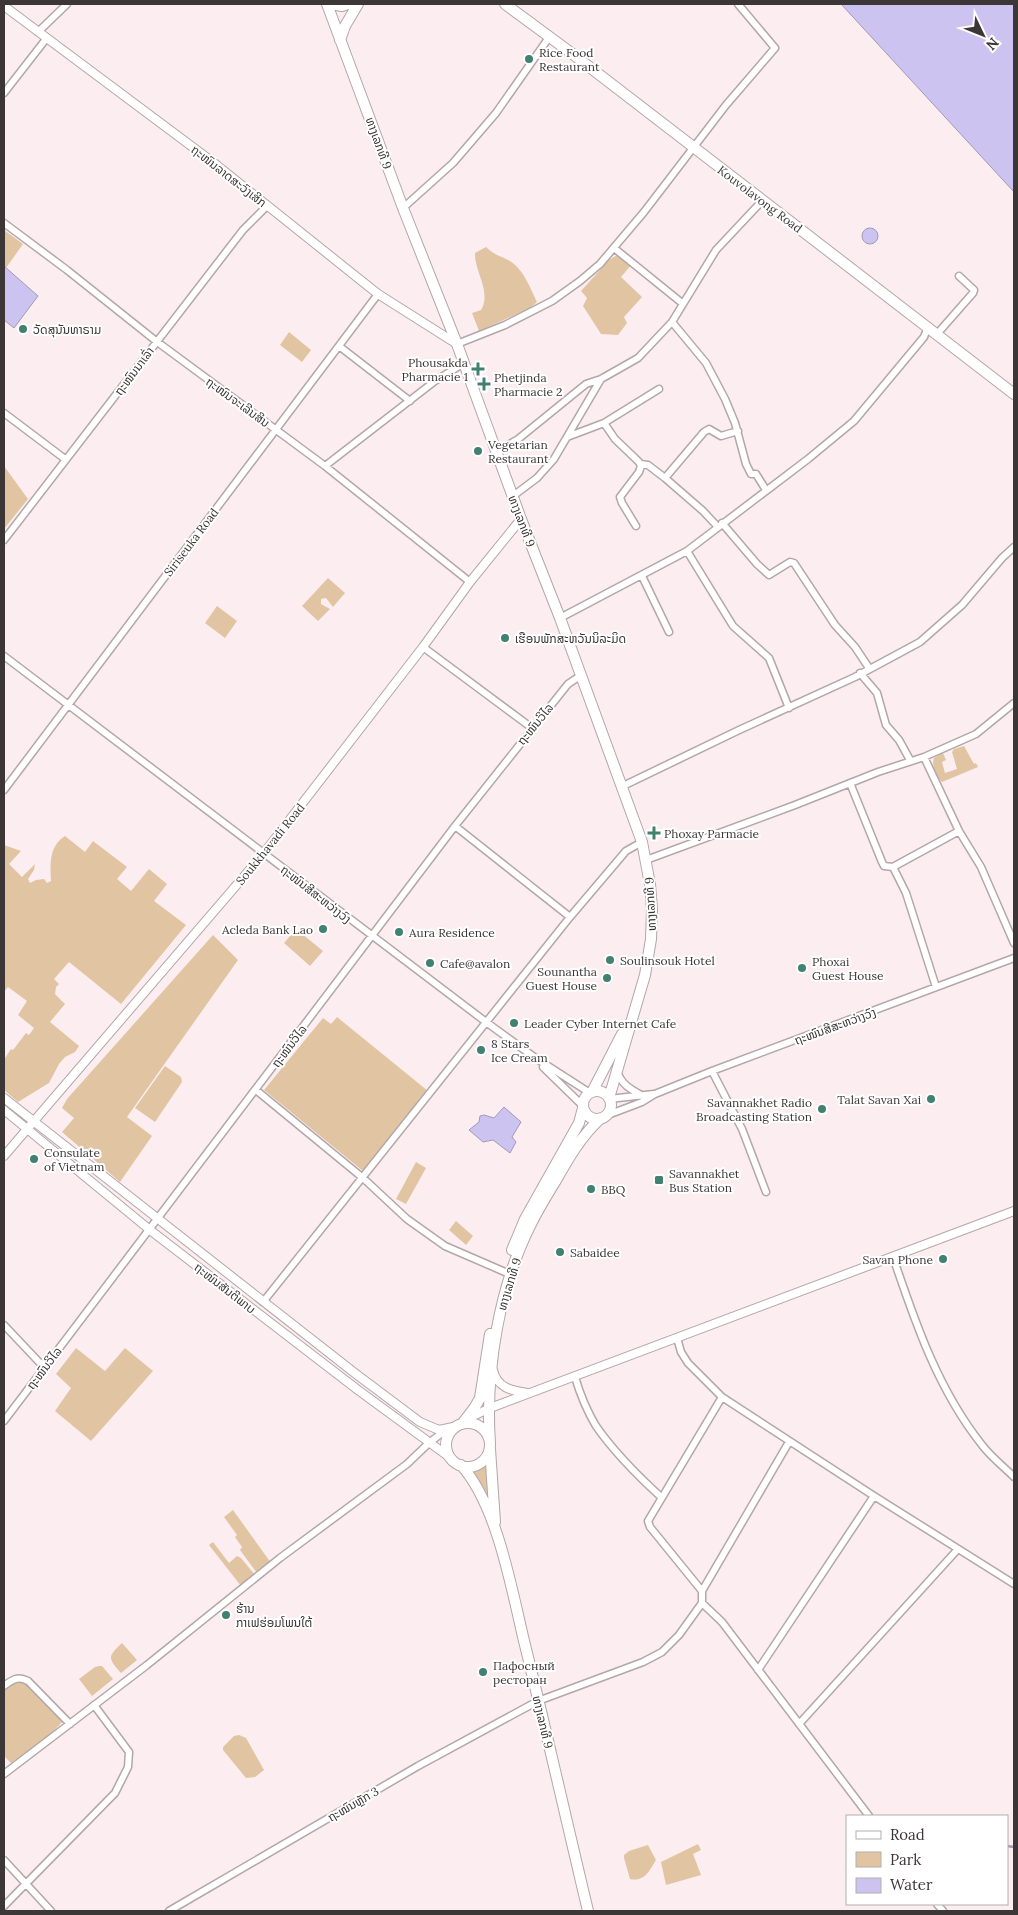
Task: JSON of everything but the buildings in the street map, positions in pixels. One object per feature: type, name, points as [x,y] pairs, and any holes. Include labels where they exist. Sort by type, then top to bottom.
[{"type":"main road","name":"ທາງເລກທີ 9","points":[[327,4],[560,618],[642,842],[652,909],[651,939],[645,975],[609,1098]]},
{"type":"main road","points":[[331,4],[342,6],[348,4]]},
{"type":"main road","points":[[340,40],[345,26],[358,4]]},
{"type":"main road","name":"Kouvolavong Road","points":[[505,4],[550,36],[1014,394]]},
{"type":"main road","name":"ທາງເລກທີ 9","points":[[591,1092],[634,1011]]},
{"type":"main road","points":[[600,1091],[609,1098],[610,1108],[603,1117],[588,1116],[583,1107],[584,1099],[591,1092],[600,1091]]},
{"type":"main road","name":"ທາງເລກທີ 9","points":[[583,1107],[579,1123],[525,1219],[504,1272],[480,1398],[462,1423],[452,1431],[447,1441],[448,1453],[478,1487],[496,1533],[588,1911]]},
{"type":"main road","name":"ທາງເລກທີ 9","points":[[496,1533],[490,1445],[492,1337],[511,1273],[532,1222],[578,1143],[603,1117]]},
{"type":"main road","points":[[456,1462],[472,1466],[480,1463],[485,1458],[490,1445],[488,1436],[480,1427],[469,1423],[462,1423]]},
{"type":"street","points":[[38,32],[67,4]]},
{"type":"street","points":[[457,344],[505,325],[552,301],[580,281],[614,248],[726,104],[775,48],[738,4]]},
{"type":"street","name":"ຖະໜົນລາດສະວົງເສິກ","points":[[4,6],[267,206],[378,294],[457,344]]},
{"type":"street","points":[[403,208],[453,163],[496,113],[550,36]]},
{"type":"street","points":[[4,93],[46,39]]},
{"type":"street","points":[[497,451],[517,440],[586,384],[601,379],[638,358],[672,322],[716,250],[762,201]]},
{"type":"street","name":"ຖະໜົນນາເລົ່າ","points":[[4,540],[64,459],[243,230],[267,206]]},
{"type":"street","name":"ຖະໜົນຈະເລີນສິນ","points":[[4,223],[67,270],[156,342],[325,466],[470,582]]},
{"type":"street","points":[[614,248],[682,303]]},
{"type":"street","points":[[937,334],[973,293],[974,290],[959,276]]},
{"type":"street","name":"Siriseuka Road","points":[[4,790],[378,294]]},
{"type":"street","points":[[672,322],[706,363],[738,431],[746,464],[751,474],[756,474],[766,490]]},
{"type":"street","points":[[560,618],[687,551],[828,444],[854,421],[924,337],[928,327]]},
{"type":"street","points":[[339,346],[410,401]]},
{"type":"street","points":[[325,466],[435,381],[464,363]]},
{"type":"street","points":[[513,496],[537,478],[554,459],[601,379]]},
{"type":"street","points":[[567,437],[604,423],[659,388]]},
{"type":"street","points":[[4,413],[64,459]]},
{"type":"street","points":[[604,423],[615,439],[640,464],[648,464],[720,525],[769,575],[790,562],[794,562],[835,625],[855,647],[869,668]]},
{"type":"street","points":[[665,478],[704,432],[709,429],[720,436],[738,431]]},
{"type":"street","points":[[636,526],[620,497],[639,472],[640,464]]},
{"type":"street","name":"Soukkhavadi Road","points":[[4,1156],[264,854],[423,647],[470,582],[521,519]]},
{"type":"street","points":[[623,786],[901,654],[939,627],[962,605],[1014,546]]},
{"type":"street","points":[[687,551],[733,626],[769,658],[790,708]]},
{"type":"street","points":[[642,576],[669,632]]},
{"type":"street","points":[[423,647],[532,728]]},
{"type":"street","name":"ຖະໜົນສີສະຫວ່າງວົງ","points":[[4,656],[534,1057]]},
{"type":"street","points":[[860,673],[877,694],[886,725],[899,740],[910,760]]},
{"type":"street","name":"ຖະໜົນວິໄລ","points":[[4,1421],[455,826],[568,684],[580,676]]},
{"type":"street","points":[[646,860],[910,760],[924,757],[976,734],[1014,702]]},
{"type":"street","points":[[924,757],[959,831],[981,867],[1014,943]]},
{"type":"street","points":[[850,783],[884,866],[893,867],[959,831]]},
{"type":"street","points":[[455,826],[570,917]]},
{"type":"street","points":[[263,1302],[570,917],[626,851],[642,842]]},
{"type":"street","points":[[893,867],[906,893],[936,987]]},
{"type":"street","name":"ຖະໜົນສີສະຫວ່າງວົງ","points":[[655,1094],[1014,958]]},
{"type":"street","points":[[534,1057],[591,1092]]},
{"type":"street","points":[[534,1057],[583,1107]]},
{"type":"street","points":[[617,1069],[620,1079],[642,1095]]},
{"type":"street","points":[[712,1071],[742,1129],[766,1192]]},
{"type":"street","points":[[256,1090],[363,1178],[407,1219],[445,1246],[504,1272]]},
{"type":"street","points":[[609,1098],[655,1094]]},
{"type":"street","points":[[603,1117],[642,1102],[655,1094]]},
{"type":"street","name":"ຖະໜົນສັນຕິພາບ","points":[[4,1098],[263,1302],[420,1422],[430,1428],[446,1430]]},
{"type":"street","name":"ຖະໜົນສັນຕິພາບ","points":[[4,1110],[150,1230],[358,1390],[456,1462]]},
{"type":"street","points":[[4,1774],[147,1666],[280,1558],[407,1464],[446,1430],[490,1408],[1014,1211]]},
{"type":"street","points":[[893,1257],[916,1326],[959,1411],[982,1446],[1014,1477]]},
{"type":"street","points":[[4,1325],[45,1366]]},
{"type":"street","points":[[677,1338],[681,1352],[688,1363],[722,1397],[1014,1584]]},
{"type":"street","points":[[492,1368],[495,1377],[502,1386],[516,1392],[530,1393]]},
{"type":"street","points":[[575,1376],[582,1398],[597,1426],[636,1474],[661,1497]]},
{"type":"street","points":[[702,1591],[650,1527],[648,1521],[722,1397]]},
{"type":"street","points":[[790,1442],[702,1591],[702,1603],[722,1622],[868,1815]]},
{"type":"street","points":[[758,1670],[874,1496]]},
{"type":"street","points":[[799,1724],[958,1549]]},
{"type":"street","name":"ຖະໜົນຫຼັກ 3","points":[[169,1911],[418,1766],[538,1700],[643,1662],[662,1652],[679,1634],[702,1603]]},
{"type":"street","points":[[4,1686],[14,1679],[28,1680],[70,1724]]},
{"type":"street","points":[[4,1906],[115,1793],[128,1768],[130,1752],[94,1705]]},
{"type":"street","points":[[4,1860],[51,1911]]},
{"type":"green space","points":[[4,230],[23,244],[6,268],[4,266]]},
{"type":"green space","points":[[486,247],[518,268],[537,302],[530,308],[479,331],[472,313],[481,310],[485,296],[475,260],[475,253]]},
{"type":"green space","points":[[619,254],[632,264],[621,277],[642,297],[624,317],[627,323],[618,335],[601,334],[583,306],[587,298],[581,291],[609,260]]},
{"type":"green space","points":[[289,332],[311,350],[302,362],[280,345]]},
{"type":"green space","points":[[4,466],[28,499],[4,529]]},
{"type":"green space","points":[[328,578],[345,593],[333,607],[326,598],[321,599],[321,604],[330,609],[318,621],[302,606]]},
{"type":"green space","points":[[217,606],[237,621],[225,638],[205,623]]},
{"type":"green space","points":[[964,746],[974,764],[976,763],[978,767],[942,782],[935,771],[934,758],[943,753],[946,760],[942,762],[945,773],[957,769],[952,752],[954,749]]},
{"type":"green space","points":[[65,836],[85,852],[93,841],[127,867],[117,879],[131,891],[149,869],[167,884],[154,901],[186,925],[121,1004],[69,962],[54,979],[59,984],[56,987],[55,994],[65,1004],[50,1022],[79,1046],[75,1052],[65,1057],[59,1064],[49,1083],[18,1102],[4,1090],[4,1057],[11,1049],[13,1050],[26,1033],[29,1035],[34,1028],[18,1015],[27,1001],[8,987],[4,992],[4,845],[21,851],[9,864],[22,877],[35,864],[34,870],[28,879],[30,883],[44,879],[47,883],[51,881],[53,850]]},
{"type":"green space","points":[[296,929],[323,951],[310,966],[284,943]]},
{"type":"green space","points":[[213,935],[238,960],[127,1117],[152,1136],[120,1182],[62,1132],[74,1118],[62,1108],[67,1099]]},
{"type":"green space","points":[[337,1017],[428,1091],[363,1171],[264,1090],[323,1018],[331,1024]]},
{"type":"green space","points":[[165,1066],[181,1077],[182,1082],[155,1122],[135,1108]]},
{"type":"green space","points":[[416,1162],[426,1168],[406,1204],[396,1199]]},
{"type":"green space","points":[[456,1221],[473,1236],[466,1245],[449,1230]]},
{"type":"green space","points":[[76,1348],[105,1371],[125,1348],[153,1371],[91,1441],[55,1411],[71,1388],[56,1374]]},
{"type":"green space","points":[[486,1462],[490,1501],[482,1485],[470,1470]]},
{"type":"green space","points":[[233,1510],[271,1563],[257,1573],[240,1550],[242,1547],[235,1537],[237,1535],[224,1517]]},
{"type":"green space","points":[[213,1542],[229,1563],[237,1556],[241,1558],[255,1575],[241,1586],[209,1545]]},
{"type":"green space","points":[[122,1643],[137,1660],[121,1673],[111,1658],[114,1651]]},
{"type":"green space","points":[[102,1666],[113,1679],[92,1696],[79,1679]]},
{"type":"green space","points":[[23,1681],[62,1722],[49,1736],[11,1763],[4,1756],[4,1690],[14,1683]]},
{"type":"green space","points":[[239,1735],[246,1738],[264,1770],[255,1777],[246,1778],[223,1750],[223,1747],[234,1736]]},
{"type":"green space","points":[[698,1844],[701,1850],[693,1854],[701,1875],[666,1885],[661,1862]]},
{"type":"green space","points":[[648,1845],[656,1860],[649,1872],[643,1877],[630,1879],[624,1855],[629,1851]]},
{"type":"water","points":[[841,4],[1014,4],[1014,192]]},
{"type":"water","points":[[870,228],[876,230],[878,236],[876,242],[870,244],[864,242],[862,236],[864,230]]},
{"type":"water","points":[[4,266],[38,296],[14,328],[4,320]]},
{"type":"water","points":[[504,1107],[521,1122],[512,1137],[516,1142],[510,1153],[493,1140],[483,1142],[469,1130],[479,1122],[480,1116],[484,1115],[494,1118]]},
{"type":"waterway","points":[[1008,1846],[1014,1847]]},
{"type":"place","name":"Rice Food Restaurant","points":[[529,59]]},
{"type":"place","name":"ວັດສຸນັນທາຣາມ","points":[[23,329]]},
{"type":"place","name":"Phousakda Pharmacie 1","points":[[478,369]]},
{"type":"place","name":"Phetjinda Pharmacie 2","points":[[484,384]]},
{"type":"place","name":"Vegetarian Restaurant","points":[[478,451]]},
{"type":"place","name":"ເຮືອນພັກສະຫວັນນິລະມິດ","points":[[505,638]]},
{"type":"place","name":"Phoxay Parmacie","points":[[654,833]]},
{"type":"place","name":"Acleda Bank Lao","points":[[323,929]]},
{"type":"place","name":"Aura Residence","points":[[399,932]]},
{"type":"place","name":"Soulinsouk Hotel","points":[[610,960]]},
{"type":"place","name":"Cafe@avalon","points":[[430,963]]},
{"type":"place","name":"Phoxai Guest House","points":[[802,968]]},
{"type":"place","name":"Sounantha Guest House","points":[[607,978]]},
{"type":"place","name":"Leader Cyber Internet Cafe","points":[[514,1023]]},
{"type":"place","name":"8 Stars Ice Cream","points":[[481,1050]]},
{"type":"place","name":"Talat Savan Xai","points":[[931,1099]]},
{"type":"place","name":"Savannakhet Radio Broadcasting Station","points":[[822,1109]]},
{"type":"place","name":"Consulate of Vietnam","points":[[34,1159]]},
{"type":"place","name":"Savannakhet Bus Station","points":[[659,1180]]},
{"type":"place","name":"BBQ","points":[[591,1189]]},
{"type":"place","name":"Sabaidee","points":[[560,1252]]},
{"type":"place","name":"Savan Phone","points":[[943,1259]]},
{"type":"place","name":"ຮ້ານ ກາເຟຮ່ອມໂພນໃຕ້","points":[[226,1615]]},
{"type":"place","name":"Пафосный ресторан","points":[[483,1672]]}]
